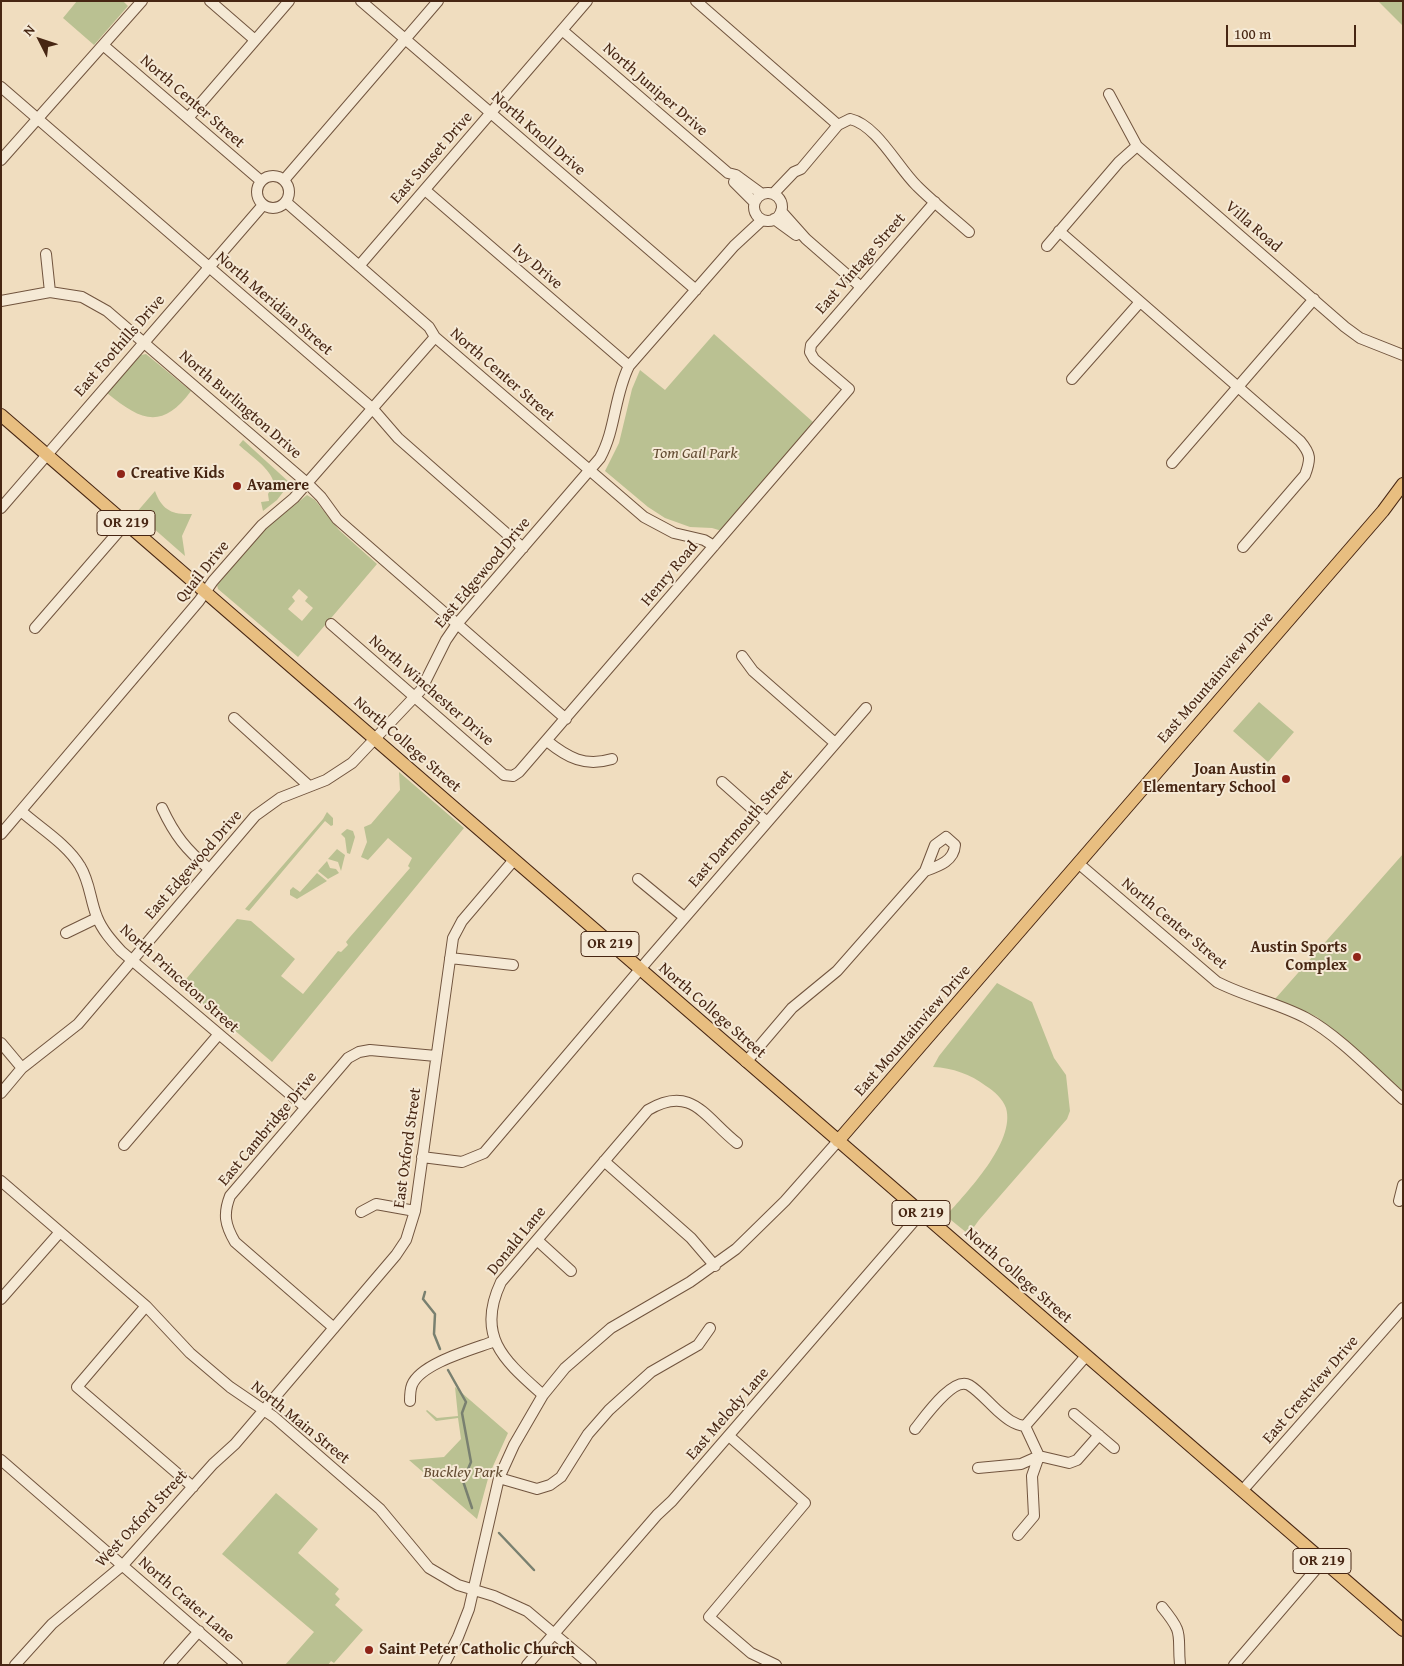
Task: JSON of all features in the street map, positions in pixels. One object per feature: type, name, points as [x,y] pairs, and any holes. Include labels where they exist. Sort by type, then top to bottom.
[{"type":"main road","name":"North College Street","points":[[1,415],[513,861],[1403,1630]]},
{"type":"main road","name":"East Mountainview Drive","points":[[838,1141],[1383,511],[1403,484]]},
{"type":"street","points":[[1,160],[142,1]]},
{"type":"street","points":[[210,1],[256,40]]},
{"type":"street","points":[[188,118],[289,1]]},
{"type":"street","name":"North Knoll Drive","points":[[361,1],[696,290]]},
{"type":"street","points":[[284,180],[438,1]]},
{"type":"street","name":"East Sunset Drive","points":[[359,266],[587,1]]},
{"type":"street","points":[[696,1],[838,125]]},
{"type":"street","name":"North Juniper Drive","points":[[562,30],[728,173],[762,194]]},
{"type":"street","name":"North Center Street","points":[[103,45],[261,181]]},
{"type":"street","name":"North Meridian Street","points":[[1,87],[372,408],[398,438],[523,548]]},
{"type":"street","name":"Villa Road","points":[[1109,94],[1137,146],[1344,327],[1360,338],[1403,355]]},
{"type":"street","points":[[776,197],[798,176],[801,169],[838,125],[850,119],[859,123],[888,148],[908,178],[969,232]]},
{"type":"street","points":[[1047,246],[1119,162],[1137,146]]},
{"type":"street","name":"North Juniper Drive","points":[[728,173],[732,180],[754,202]]},
{"type":"street","points":[[270,176],[284,180],[289,188],[286,202],[272,208],[263,204],[257,190],[261,181],[270,176]]},
{"type":"street","name":"Ivy Drive","points":[[425,190],[629,366]]},
{"type":"street","points":[[776,197],[762,194],[754,202],[759,217],[778,215]]},
{"type":"street","points":[[776,197],[778,215],[795,234],[806,239],[861,287]]},
{"type":"street","name":"North Center Street","points":[[286,202],[429,327],[435,337],[652,522],[674,533],[704,540],[714,546]]},
{"type":"street","name":"East Vintage Street","points":[[848,389],[814,359],[810,352],[811,345],[934,202]]},
{"type":"street","name":"East Foothills Drive","points":[[1,508],[263,204]]},
{"type":"street","name":"East Edgewood Drive","points":[[1,1093],[22,1068],[78,1024],[209,869],[266,806],[343,770],[426,684],[437,657],[457,624],[590,470],[608,443],[613,428],[619,388],[629,366],[759,217]]},
{"type":"street","points":[[1059,231],[1300,441],[1310,453],[1310,461],[1305,475],[1243,547]]},
{"type":"street","points":[[46,254],[50,292]]},
{"type":"street","name":"North Burlington Drive","points":[[1,301],[50,292],[82,297],[107,311],[307,483],[321,497],[336,519],[566,719]]},
{"type":"street","points":[[1172,463],[1314,299]]},
{"type":"street","points":[[1072,379],[1140,302]]},
{"type":"street","name":"Quail Drive","points":[[1,834],[262,525],[294,498],[435,337]]},
{"type":"street","name":"Henry Road","points":[[512,776],[519,772],[547,741],[848,389]]},
{"type":"street","points":[[35,628],[126,523]]},
{"type":"street","name":"North Winchester Drive","points":[[331,624],[504,775],[512,776]]},
{"type":"street","points":[[742,656],[753,671],[835,743]]},
{"type":"street","name":"East Dartmouth Street","points":[[422,1157],[462,1162],[484,1153],[684,917],[866,708]]},
{"type":"street","points":[[234,718],[309,786]]},
{"type":"street","points":[[547,741],[566,756],[580,762],[592,764],[612,759]]},
{"type":"street","points":[[722,782],[767,822]]},
{"type":"street","points":[[162,808],[176,836],[209,869]]},
{"type":"street","name":"North Princeton Street","points":[[21,811],[69,852],[80,865],[88,882],[97,918],[111,940],[132,961],[305,1107]]},
{"type":"street","name":"East Oxford Street","points":[[264,1409],[396,1255],[406,1240],[415,1211],[453,938],[462,921],[513,861]]},
{"type":"street","name":"North Center Street","points":[[1078,863],[1202,971],[1240,994],[1287,1009],[1308,1019],[1333,1037],[1403,1099]]},
{"type":"street","points":[[746,1062],[804,996],[837,971],[925,871]]},
{"type":"street","points":[[638,879],[684,917]]},
{"type":"street","points":[[66,933],[97,918]]},
{"type":"street","points":[[450,958],[513,966]]},
{"type":"street","points":[[124,1145],[219,1034]]},
{"type":"street","points":[[1,1044],[22,1068]]},
{"type":"street","name":"East Cambridge Drive","points":[[334,1328],[235,1242],[225,1219],[225,1208],[230,1196],[340,1066],[359,1052],[382,1050],[436,1056]]},
{"type":"street","name":"Donald Lane","points":[[543,1395],[511,1366],[501,1354],[495,1342],[490,1322],[495,1294],[501,1282],[648,1110],[661,1103],[675,1100],[688,1101],[701,1108],[718,1128],[737,1143]]},
{"type":"street","name":"East Mountainview Drive","points":[[444,1665],[458,1638],[474,1590],[499,1478],[514,1445],[543,1395],[566,1368],[611,1328],[714,1266],[758,1230],[838,1141]]},
{"type":"street","points":[[604,1162],[691,1238],[714,1266]]},
{"type":"street","name":"North Main Street","points":[[1,1181],[146,1306],[190,1353],[230,1387],[264,1409],[380,1509],[429,1568],[447,1579],[494,1596],[527,1611],[591,1665]]},
{"type":"street","points":[[1398,1201],[1403,1185]]},
{"type":"street","points":[[360,1212],[376,1204],[415,1211]]},
{"type":"street","name":"East Melody Lane","points":[[527,1665],[921,1214]]},
{"type":"street","points":[[1,1299],[60,1232]]},
{"type":"street","points":[[537,1240],[571,1271]]},
{"type":"street","points":[[146,1306],[77,1387],[193,1487]]},
{"type":"street","name":"East Crestview Drive","points":[[1242,1491],[1403,1308]]},
{"type":"street","points":[[499,1478],[536,1488],[550,1485],[561,1478],[588,1434],[608,1410],[651,1372],[698,1345],[710,1328]]},
{"type":"street","points":[[410,1401],[412,1385],[421,1373],[437,1363],[495,1342]]},
{"type":"street","points":[[1024,1426],[1086,1356]]},
{"type":"street","points":[[915,1429],[949,1390],[958,1384],[967,1384],[1008,1419],[1024,1426]]},
{"type":"street","name":"West Oxford Street","points":[[15,1665],[52,1624],[123,1565],[193,1487],[235,1444],[264,1409]]},
{"type":"street","points":[[1074,1414],[1114,1448]]},
{"type":"street","points":[[1018,1536],[1034,1516],[1032,1476],[1039,1456],[1024,1426]]},
{"type":"street","points":[[978,1468],[1021,1464],[1039,1456],[1069,1463],[1077,1460],[1099,1435]]},
{"type":"street","points":[[729,1436],[805,1503],[709,1617],[751,1653],[776,1665]]},
{"type":"street","name":"North Crater Lane","points":[[3,1463],[237,1665]]},
{"type":"street","points":[[1234,1665],[1323,1561]]},
{"type":"street","points":[[1162,1607],[1175,1622],[1179,1631],[1180,1665]]},
{"type":"street","points":[[169,1665],[199,1631]]},
{"type":"green space","points":[[77,1],[123,1],[128,6],[94,45],[63,18]]},
{"type":"green space","points":[[1378,1],[1403,1],[1403,26]]},
{"type":"green space","name":"Tom Gail Park","points":[[714,334],[813,422],[722,531],[712,528],[690,527],[665,518],[648,507],[605,471],[619,443],[632,389],[640,370],[665,390]]},
{"type":"green space","points":[[146,354],[191,391],[170,412],[161,416],[141,415],[119,403],[107,393],[141,355]]},
{"type":"green space","points":[[243,440],[290,483],[277,500],[263,511],[261,502],[269,501],[268,494],[274,483],[269,472],[239,445]]},
{"type":"green space","points":[[155,491],[161,503],[169,510],[179,514],[192,514],[182,536],[185,556],[136,513]]},
{"type":"green space","points":[[307,495],[315,500],[339,530],[377,564],[298,657],[218,589],[217,585],[265,529]],"holes":[[[299,589],[308,597],[305,601],[313,608],[302,621],[288,609],[295,601],[292,597]]]},
{"type":"green space","points":[[1259,702],[1294,732],[1268,762],[1233,731]]},
{"type":"green space","points":[[399,772],[464,828],[272,1062],[181,985],[237,919],[251,921],[295,959],[281,976],[303,994],[338,951],[341,952],[348,945],[346,942],[350,937],[410,868],[408,866],[412,858],[388,838],[368,860],[361,857],[367,842],[364,827],[371,824],[400,790]]},
{"type":"green space","points":[[327,812],[333,818],[333,825],[331,826],[325,821],[249,911],[245,909],[323,819]]},
{"type":"green space","points":[[347,829],[353,831],[355,837],[350,854],[347,853],[345,838],[341,834]]},
{"type":"green space","points":[[337,849],[345,855],[341,871],[338,862],[328,859]]},
{"type":"green space","name":"Austin Sports Complex","points":[[1403,854],[1403,1091],[1317,1017],[1275,999]]},
{"type":"green space","points":[[327,861],[330,868],[336,869],[339,873],[328,879],[318,871]]},
{"type":"green space","points":[[317,873],[327,881],[297,899],[290,895],[290,890],[293,887],[300,892]]},
{"type":"green space","points":[[997,983],[1032,1002],[1054,1058],[1066,1075],[1070,1111],[1067,1119],[971,1231],[967,1233],[946,1216],[976,1181],[997,1151],[1004,1136],[1007,1121],[1006,1108],[1003,1101],[995,1093],[974,1078],[954,1070],[933,1067],[939,1056]]},
{"type":"green space","name":"Buckley Park","points":[[455,1387],[508,1433],[489,1475],[477,1519],[409,1460],[444,1457],[461,1439],[458,1418],[436,1421],[426,1411],[437,1418],[458,1416]]},
{"type":"green space","points":[[276,1493],[318,1529],[298,1553],[339,1589],[335,1594],[340,1599],[335,1605],[363,1630],[334,1663],[331,1661],[328,1665],[285,1665],[314,1632],[222,1554]]},
{"type":"waterway","points":[[425,1292],[423,1299],[435,1314],[434,1334],[440,1349]]},
{"type":"waterway","points":[[448,1370],[466,1402],[462,1413],[471,1462],[463,1481],[472,1508]]},
{"type":"waterway","points":[[499,1533],[534,1570]]},
{"type":"place","name":"Creative Kids","points":[[121,474]]},
{"type":"place","name":"Avamere","points":[[237,486]]},
{"type":"place","name":"Joan Austin Elementary School","points":[[1286,779]]},
{"type":"place","name":"Austin Sports Complex","points":[[1357,957]]},
{"type":"place","name":"Saint Peter Catholic Church","points":[[369,1650]]}]
